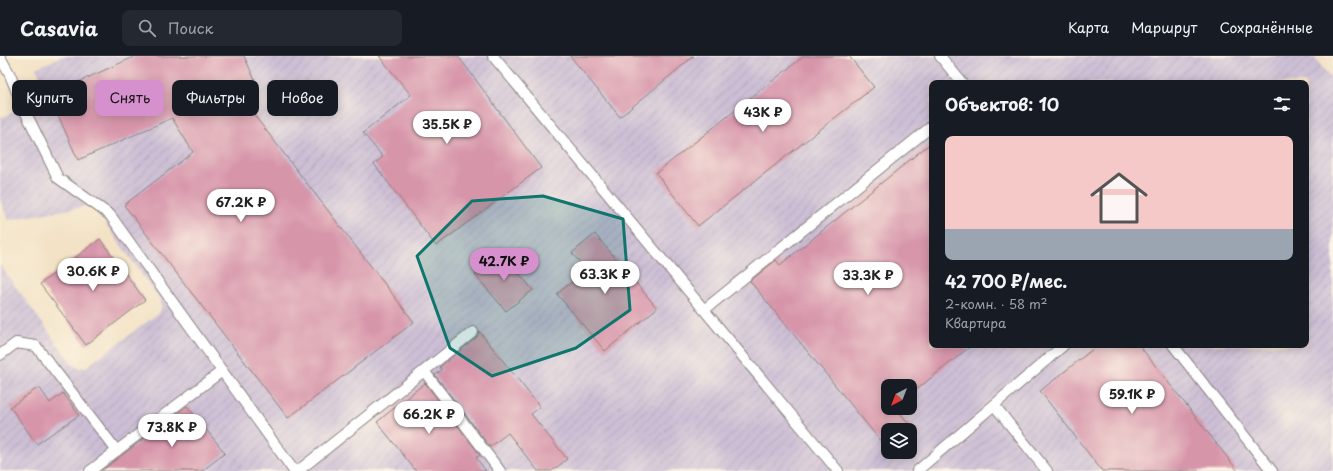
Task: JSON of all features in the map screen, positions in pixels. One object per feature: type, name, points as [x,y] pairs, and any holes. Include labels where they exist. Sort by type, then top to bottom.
[{"type":"lane","points":[[493,56],[838,471]]},
{"type":"lane","points":[[940,56],[960,80]]},
{"type":"lane","points":[[0,57],[10,75],[23,107],[58,178],[110,215],[294,471]]},
{"type":"lane","points":[[704,310],[929,128]]},
{"type":"lane","points":[[298,471],[473,332]]},
{"type":"lane","points":[[0,355],[16,343],[36,346],[117,451]]},
{"type":"lane","points":[[917,471],[1060,348]]},
{"type":"lane","points":[[1175,348],[1272,471]]},
{"type":"lane","points":[[90,471],[222,371]]},
{"type":"lane","points":[[424,371],[500,471]]},
{"type":"lane","points":[[994,405],[1047,471]]},
{"type":"highlighted area","points":[[543,196],[623,219],[630,310],[576,348],[492,376],[450,348],[417,256],[472,201]]},
{"type":"shaded area","points":[[62,56],[1313,56],[1333,81],[1333,471],[0,471],[0,265],[72,364],[79,368],[86,367],[159,313],[161,303],[159,298],[95,209],[87,206],[8,220],[0,199],[0,118],[12,113],[12,116],[87,116],[87,80],[42,80],[36,68]]},
{"type":"building","points":[[136,56],[244,56],[255,80],[172,80],[172,116],[255,116],[414,322],[288,418],[124,205],[193,152],[172,118],[78,160],[58,116],[87,116],[87,80],[82,80]]},
{"type":"building","points":[[379,56],[458,56],[541,168],[436,246],[374,164],[383,157],[363,133],[411,95]]},
{"type":"building","points":[[570,56],[694,56],[620,117]]},
{"type":"building","points":[[804,56],[849,56],[874,87],[698,226],[656,173]]},
{"type":"building","points":[[929,144],[929,348],[968,348],[917,389],[917,379],[881,379],[881,415],[902,415],[908,423],[881,423],[881,441],[750,281],[776,260],[780,265]]},
{"type":"building","points":[[595,234],[657,308],[605,351],[557,294],[586,270],[572,253]]},
{"type":"building","points":[[100,239],[145,300],[86,345],[40,284]]},
{"type":"building","points":[[502,253],[533,290],[506,311],[475,275]]},
{"type":"building","points":[[479,331],[540,407],[531,414],[567,459],[552,471],[538,471],[508,433],[490,447],[435,375],[442,370],[440,367],[477,337]]},
{"type":"building","points":[[1094,348],[1141,348],[1238,471],[1102,471],[1040,391]]},
{"type":"building","points":[[425,383],[480,455],[476,458],[486,471],[416,471],[377,422]]},
{"type":"building","points":[[39,387],[50,403],[63,393],[79,415],[37,444],[10,407]]},
{"type":"building","points":[[187,406],[225,453],[202,471],[101,471]]}]
